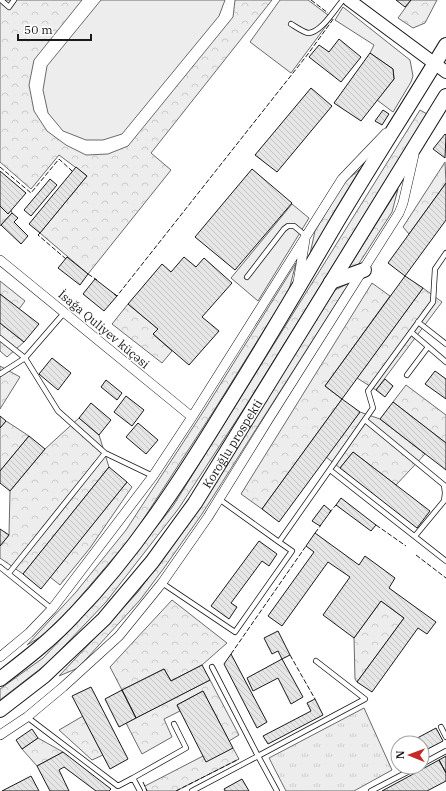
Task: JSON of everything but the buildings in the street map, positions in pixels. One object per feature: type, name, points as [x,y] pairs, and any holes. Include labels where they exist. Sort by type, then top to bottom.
[{"type":"main road","name":"Koroğlu prospekti","points":[[0,679],[29,657],[73,616],[112,573],[138,540],[196,455],[267,342],[338,220],[402,115],[440,68],[446,45]]},
{"type":"main road","name":"Koroğlu prospekti","points":[[0,710],[44,676],[104,619],[152,562],[195,503],[446,96]]},
{"type":"main road","points":[[331,282],[364,270]]},
{"type":"street","points":[[349,0],[440,68]]},
{"type":"street","points":[[1,653],[29,633],[52,609],[153,476],[192,418],[342,179],[402,115]]},
{"type":"street","points":[[0,735],[27,717],[63,687],[119,636],[162,583],[204,523],[399,213],[403,203],[418,140]]},
{"type":"street","points":[[297,291],[306,236]]},
{"type":"street","name":"İsağa Quliyev küçəsi","points":[[0,260],[192,418]]},
{"type":"lane","points":[[1,0],[9,7],[14,0]]},
{"type":"lane","points":[[291,24],[307,33],[313,32],[319,29],[343,0]]},
{"type":"lane","points":[[247,277],[288,226],[294,226],[306,236]]},
{"type":"lane","points":[[279,542],[373,408],[368,391],[433,302],[434,269],[446,253]]},
{"type":"lane","points":[[0,374],[24,358],[65,312]]},
{"type":"lane","points":[[418,322],[446,344]]},
{"type":"lane","points":[[411,332],[446,362]]},
{"type":"lane","points":[[0,338],[24,358],[58,411],[105,453],[153,476]]},
{"type":"lane","points":[[407,375],[428,347]]},
{"type":"lane","points":[[365,420],[444,485],[444,501],[415,536]]},
{"type":"lane","points":[[8,573],[105,453]]},
{"type":"lane","points":[[330,470],[446,560]]},
{"type":"lane","points":[[162,583],[235,632],[292,551],[219,499]]},
{"type":"lane","points":[[0,567],[52,609]]},
{"type":"lane","points":[[192,791],[366,699],[316,661]]},
{"type":"lane","points":[[212,667],[277,791]]},
{"type":"lane","points":[[27,717],[118,786],[186,748],[174,724]]},
{"type":"lane","points":[[441,728],[446,737]]},
{"type":"lane","points":[[430,760],[446,751]]},
{"type":"lane","points":[[371,791],[402,775]]},
{"type":"lane","points":[[133,778],[140,791]]},
{"type":"green space","points":[[0,0],[82,0],[34,60],[29,85],[34,111],[47,131],[66,145],[86,155],[108,154],[128,146],[233,17],[235,0],[272,0],[151,153],[171,170],[88,274],[40,233],[87,176],[59,155],[31,189],[0,162]]},
{"type":"green space","points":[[411,0],[437,0],[425,23],[413,28],[398,18]]},
{"type":"green space","points":[[420,110],[427,114],[245,407],[179,508],[106,602],[49,662],[0,700],[0,689],[43,658],[100,598],[173,506]]},
{"type":"green space","points":[[445,162],[446,183],[409,234],[403,227]]},
{"type":"green space","points":[[367,164],[310,254],[315,231],[345,181]]},
{"type":"green space","points":[[398,189],[392,212],[358,265],[346,272]]},
{"type":"green space","points":[[0,206],[8,213],[11,210],[12,213],[0,226]]},
{"type":"green space","points":[[296,263],[289,290],[215,409],[133,535],[68,611],[42,636],[27,645],[76,592],[126,530],[205,409]]},
{"type":"green space","points":[[0,281],[25,301],[19,309],[0,294]]},
{"type":"green space","points":[[349,283],[202,514],[164,568],[140,600],[78,668],[59,676],[138,592],[206,497],[335,290]]},
{"type":"green space","points":[[372,283],[390,296],[325,386],[342,399],[262,509],[241,494]]},
{"type":"green space","points":[[423,288],[442,302],[376,390],[357,378]]},
{"type":"green space","points":[[128,304],[158,329],[153,334],[172,351],[162,363],[112,324]]},
{"type":"green space","points":[[0,323],[24,342],[7,357],[0,351]]},
{"type":"green space","points":[[0,366],[20,377],[0,409]]},
{"type":"green space","points":[[406,385],[446,415],[446,443],[393,402]]},
{"type":"green space","points":[[360,412],[380,419],[425,454],[396,485],[353,452],[340,468],[326,457]]},
{"type":"green space","points":[[79,418],[99,435],[109,467],[23,574],[0,558],[0,546],[9,535],[10,491],[45,449]]},
{"type":"green space","points":[[6,421],[29,436],[0,471],[0,428]]},
{"type":"green space","points":[[127,482],[132,487],[90,548],[60,585],[50,577]]},
{"type":"green space","points":[[172,600],[227,643],[202,665],[171,681],[164,669],[122,690],[110,667]]},
{"type":"green space","points":[[381,601],[404,618],[357,682],[355,679],[354,638]]},
{"type":"green space","points":[[210,680],[239,735],[229,741],[203,691],[177,705],[180,711],[164,719],[172,737],[142,754],[126,723]]},
{"type":"green space","points":[[364,708],[390,766],[390,771],[354,791],[286,791],[269,758]]},
{"type":"green space","points":[[83,716],[103,755],[92,760],[59,730]]},
{"type":"green space","points":[[38,738],[63,752],[37,766],[22,749]]},
{"type":"green space","points":[[233,748],[239,759],[176,791],[147,791],[145,786],[203,756]]},
{"type":"shaded area","points":[[101,0],[225,0],[219,16],[122,134],[103,140],[86,140],[63,131],[48,113],[43,90],[47,66]]},
{"type":"shaded area","points":[[280,0],[308,0],[332,18],[291,73],[250,42]]},
{"type":"shaded area","points":[[343,7],[410,60],[413,76],[393,112],[377,100],[394,79],[393,69],[370,53],[374,45],[335,20]]},
{"type":"shaded area","points":[[292,204],[309,218],[258,301],[231,278]]},
{"type":"fence","points":[[311,0],[328,13]]},
{"type":"fence","points":[[114,294],[117,296],[308,54],[334,18]]},
{"type":"fence","points":[[0,167],[31,193],[59,159],[72,171]]},
{"type":"fence","points":[[40,233],[38,235],[66,259]]},
{"type":"fence","points":[[88,274],[97,280]]},
{"type":"fence","points":[[329,513],[336,505]]},
{"type":"fence","points":[[315,533],[321,525]]},
{"type":"fence","points":[[376,525],[406,546]]},
{"type":"fence","points":[[231,654],[306,546]]},
{"type":"fence","points":[[416,555],[446,578]]},
{"type":"fence","points":[[290,655],[315,699]]},
{"type":"fence","points":[[176,791],[239,759]]},
{"type":"fence","points":[[143,782],[147,791]]}]
